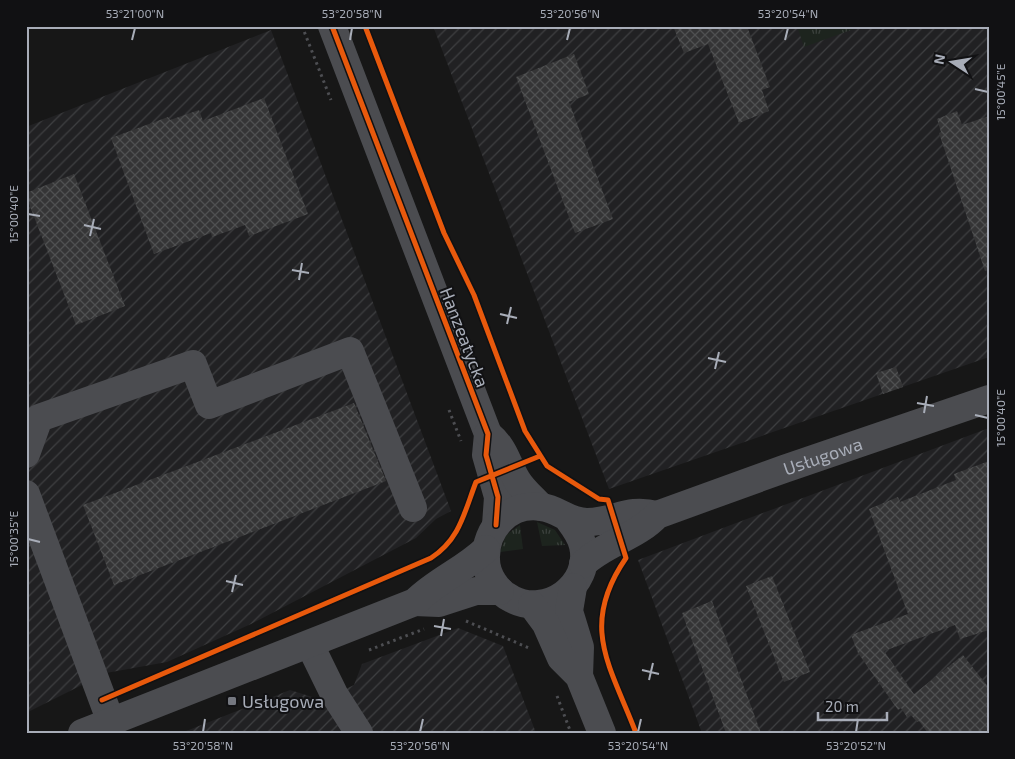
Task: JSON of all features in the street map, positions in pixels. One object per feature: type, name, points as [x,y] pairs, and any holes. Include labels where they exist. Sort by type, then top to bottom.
[{"type":"street","name":"Hanzeatycka","points":[[332,26],[396,200],[488,434],[486,455],[498,497],[491,537]]},
{"type":"street","points":[[26,454],[39,418],[193,364],[209,405],[350,350],[413,508]]},
{"type":"street","name":"Usługowa","points":[[578,575],[596,552],[649,524],[657,515],[989,398]]},
{"type":"street","name":"Hanzeatycka","points":[[488,434],[498,442],[506,453],[510,468],[522,488],[541,507]]},
{"type":"street","points":[[26,494],[105,728]]},
{"type":"street","points":[[82,733],[105,728],[415,602],[430,587],[462,570],[516,510],[528,506],[556,511],[569,520],[578,532],[583,548],[569,611],[580,647],[579,676]]},
{"type":"street","name":"Usługowa","points":[[569,520],[593,522],[628,512],[642,511],[657,515]]},
{"type":"street","points":[[491,537],[489,572],[500,591],[520,603],[532,605],[554,601],[578,575]]},
{"type":"street","points":[[415,602],[439,603],[476,591],[500,591]]},
{"type":"street","points":[[532,605],[546,624],[561,658],[579,676],[602,733]]},
{"type":"street","points":[[310,645],[334,694],[359,733]]},
{"type":"path","points":[[447,599],[454,617],[533,650]]},
{"type":"path","points":[[366,651],[428,627]]},
{"type":"path","points":[[555,689],[571,733]]},
{"type":"shaded area","points":[[433,26],[989,26],[989,357],[609,489]]},
{"type":"shaded area","points":[[271,30],[451,511],[436,519],[416,538],[251,624],[167,662],[106,673],[26,713],[26,127]]},
{"type":"shaded area","points":[[989,428],[989,733],[702,733],[638,560]]},
{"type":"shaded area","points":[[458,628],[503,646],[536,733],[181,733],[290,690],[322,700],[354,685],[362,664]]},
{"type":"green space","points":[[797,26],[862,26],[804,47]]},
{"type":"green space","points":[[537,522],[555,530],[565,545],[542,546]]},
{"type":"green space","points":[[520,525],[523,549],[500,552],[506,535]]},
{"type":"building","points":[[673,26],[750,26],[748,29],[770,87],[762,90],[769,111],[739,123],[708,44],[684,53]]},
{"type":"building","points":[[574,54],[589,94],[569,102],[613,219],[575,233],[516,77]]},
{"type":"building","points":[[264,98],[308,214],[249,236],[245,225],[212,237],[211,233],[154,254],[111,138],[168,117],[170,120],[199,110],[203,121]]},
{"type":"building","points":[[957,111],[962,125],[989,116],[989,270],[985,271],[939,133],[941,132],[937,119]]},
{"type":"building","points":[[74,174],[125,306],[76,325],[26,196],[26,193]]},
{"type":"building","points":[[896,367],[903,387],[883,394],[876,373]]},
{"type":"building","points":[[354,403],[386,481],[114,585],[83,505]]},
{"type":"building","points":[[989,461],[989,630],[960,639],[955,625],[884,651],[914,694],[963,655],[989,688],[989,733],[928,733],[919,721],[917,722],[910,714],[907,717],[901,708],[898,710],[858,653],[851,635],[908,614],[869,509],[898,497],[900,502],[956,480],[954,474]]},
{"type":"building","points":[[772,576],[810,672],[784,682],[746,586]]},
{"type":"building","points":[[712,601],[761,733],[726,733],[682,613]]},
{"type":"cycle path","points":[[332,26],[488,434],[486,455],[498,497],[496,525]]},
{"type":"cycle path","points":[[365,26],[444,233],[474,295],[525,431],[547,466],[599,499],[608,500],[626,558],[612,582],[604,604],[602,625],[604,646],[609,666],[636,733]]},
{"type":"cycle path","points":[[102,700],[431,558],[441,551],[455,534],[476,482],[540,456]]},
{"type":"place","name":"Usługowa","points":[[232,701]]}]
